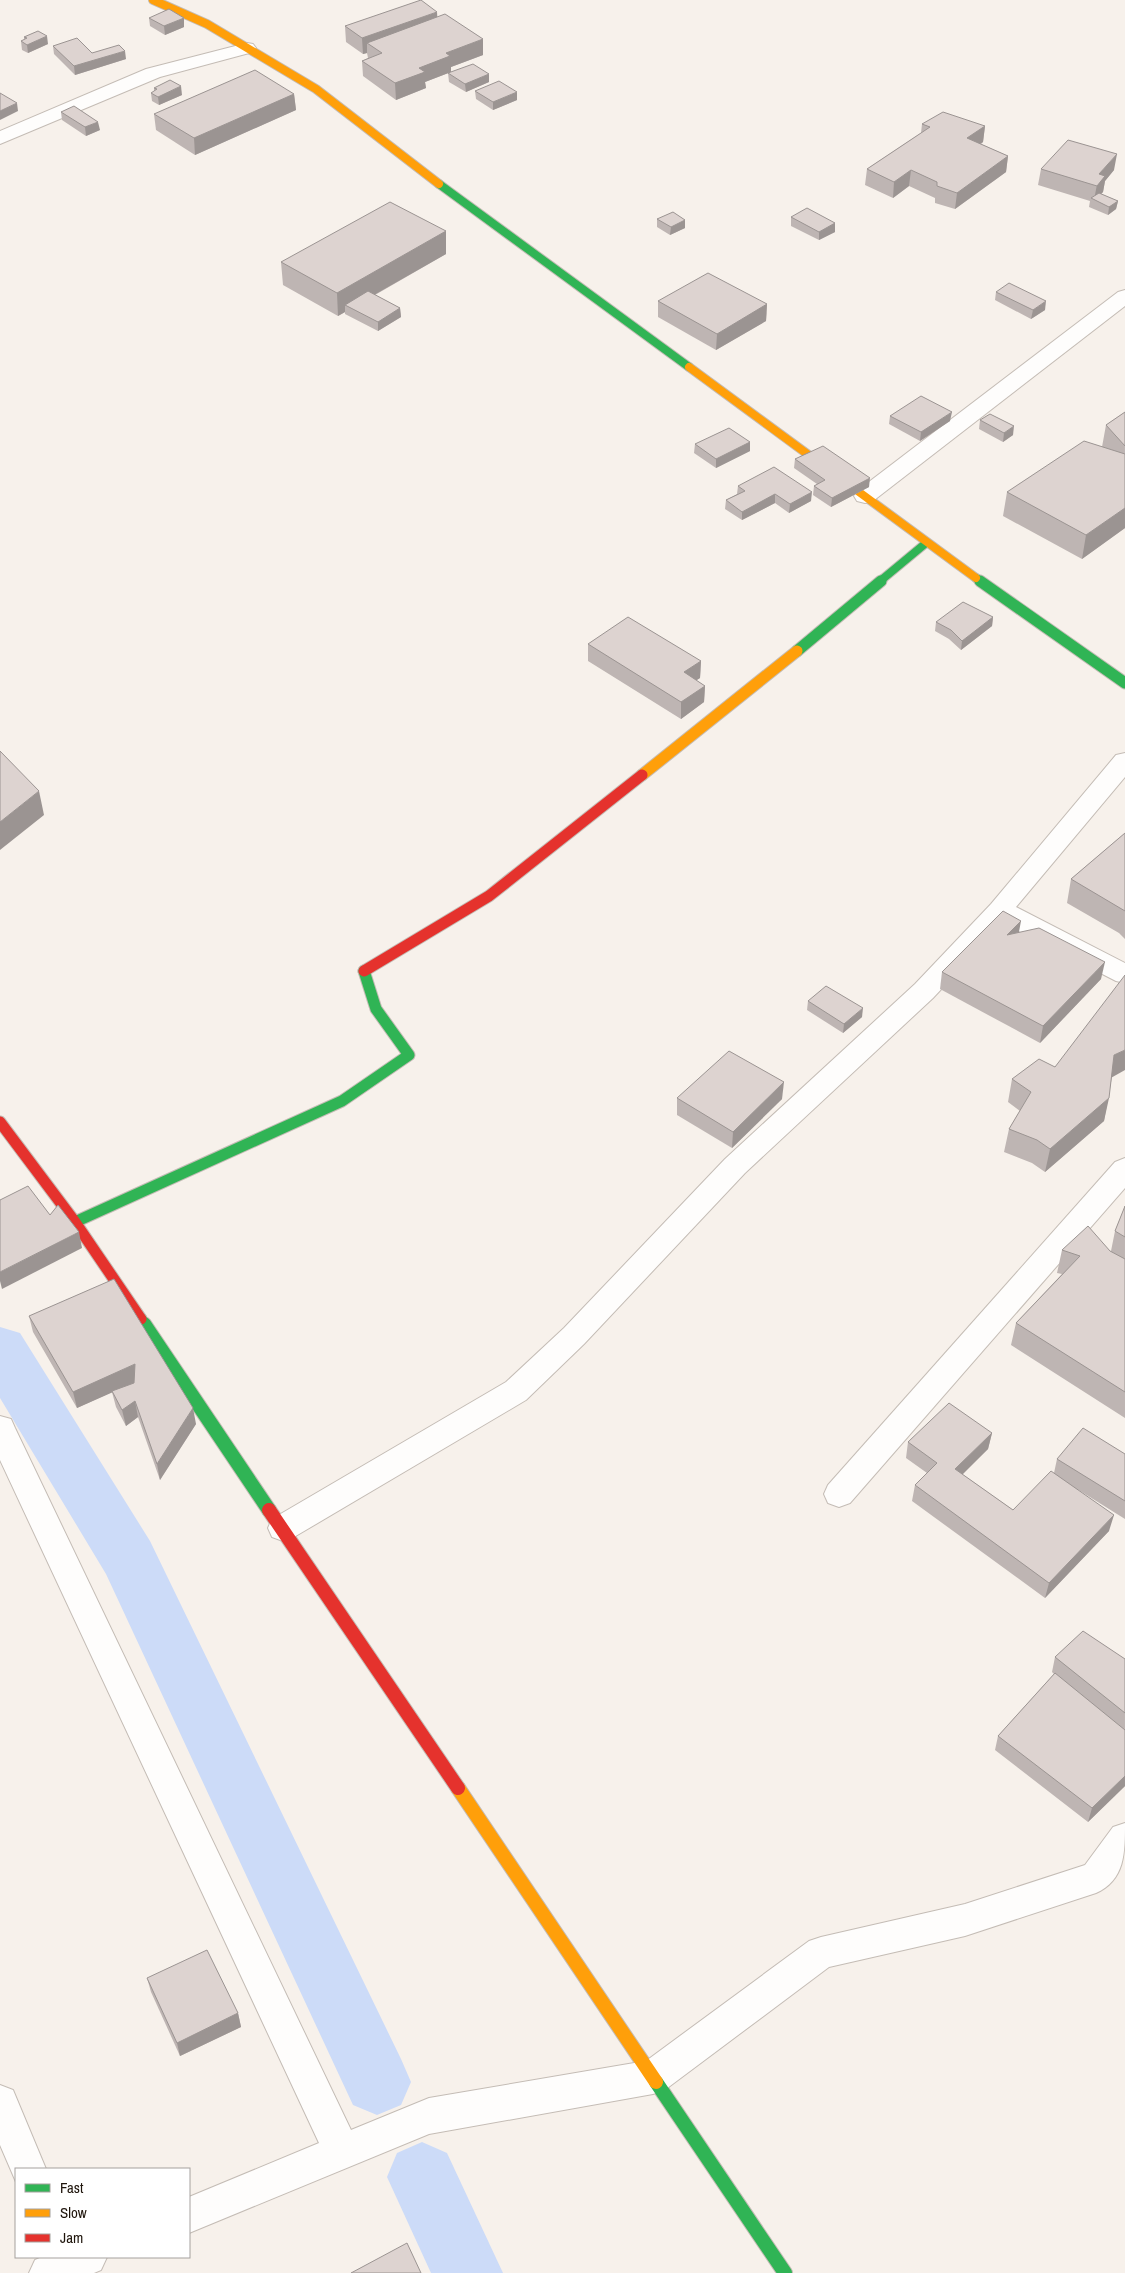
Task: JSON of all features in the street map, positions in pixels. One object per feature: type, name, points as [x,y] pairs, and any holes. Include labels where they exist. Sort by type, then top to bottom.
[{"type":"street","points":[[153,0],[207,24],[316,88],[480,215],[865,496],[926,543],[1125,683]]},
{"type":"street","points":[[0,138],[153,73],[247,48]]},
{"type":"street","points":[[865,496],[1125,296]]},
{"type":"street","points":[[75,1222],[342,1101],[409,1055],[376,1009],[364,971],[489,896],[786,660],[926,543]]},
{"type":"street","points":[[283,1528],[516,1391],[574,1336],[735,1166],[924,991],[1000,910],[1125,761]]},
{"type":"street","points":[[1000,910],[1125,974]]},
{"type":"street","points":[[0,1122],[75,1222],[786,2273]]},
{"type":"street","points":[[839,1494],[1125,1169]]},
{"type":"street","points":[[0,1428],[342,2152]]},
{"type":"street","points":[[190,2215],[429,2116],[653,2077],[821,1954],[965,1920],[1096,1877],[1125,1838]]},
{"type":"street","points":[[0,2102],[28,2168]]},
{"type":"building","points":[[421,0],[437,12],[362,38],[345,26]]},
{"type":"building","points":[[169,9],[184,18],[164,26],[149,18]]},
{"type":"building","points":[[445,14],[483,39],[446,53],[450,56],[419,68],[425,72],[395,83],[362,61],[382,53],[367,43]]},
{"type":"building","points":[[38,31],[47,36],[27,45],[21,41],[27,38],[24,37]]},
{"type":"building","points":[[77,38],[92,53],[119,45],[125,51],[74,66],[53,46]]},
{"type":"building","points":[[473,64],[489,74],[465,84],[448,73]]},
{"type":"building","points":[[255,70],[294,94],[194,138],[154,114]]},
{"type":"building","points":[[170,80],[181,86],[158,97],[151,93],[157,89],[154,88]]},
{"type":"building","points":[[499,81],[517,92],[493,102],[475,91]]},
{"type":"building","points":[[0,93],[17,103],[0,111]]},
{"type":"building","points":[[74,106],[98,122],[85,127],[61,112]]},
{"type":"building","points":[[943,112],[985,126],[967,138],[1008,156],[957,193],[937,186],[937,182],[911,170],[894,182],[867,169],[930,127],[922,124]]},
{"type":"building","points":[[1068,140],[1117,154],[1099,174],[1105,176],[1097,186],[1041,169]]},
{"type":"building","points":[[1099,193],[1118,201],[1109,207],[1091,198]]},
{"type":"building","points":[[390,202],[446,231],[337,293],[281,262]]},
{"type":"building","points":[[807,208],[835,223],[819,232],[791,217]]},
{"type":"building","points":[[673,212],[685,220],[671,227],[657,219]]},
{"type":"building","points":[[708,273],[767,304],[717,334],[658,301]]},
{"type":"building","points":[[1009,283],[1046,301],[1033,310],[996,292]]},
{"type":"building","points":[[368,291],[400,308],[378,322],[345,305]]},
{"type":"building","points":[[921,396],[952,412],[921,432],[890,416]]},
{"type":"building","points":[[1125,412],[1125,446],[1106,425]]},
{"type":"building","points":[[990,414],[1014,426],[1004,433],[980,420]]},
{"type":"building","points":[[729,428],[750,442],[716,459],[695,444]]},
{"type":"building","points":[[1084,441],[1125,454],[1125,508],[1086,535],[1007,492]]},
{"type":"building","points":[[823,446],[870,478],[832,498],[814,486],[825,480],[795,459]]},
{"type":"building","points":[[774,467],[812,492],[790,504],[775,494],[742,512],[726,500],[745,491],[738,486]]},
{"type":"building","points":[[963,602],[993,617],[962,641],[951,630],[936,622]]},
{"type":"building","points":[[628,617],[701,661],[684,672],[705,686],[681,702],[588,644]]},
{"type":"building","points":[[0,751],[39,791],[0,822]]},
{"type":"building","points":[[1125,833],[1125,911],[1071,879]]},
{"type":"building","points":[[1003,911],[1021,921],[1007,935],[1039,928],[1105,962],[1043,1026],[942,972]]},
{"type":"building","points":[[1125,975],[1125,1050],[1114,1055],[1109,1098],[1050,1149],[1037,1140],[1009,1129],[1031,1092],[1012,1079],[1039,1059],[1055,1067]]},
{"type":"building","points":[[826,986],[863,1008],[844,1024],[808,1001]]},
{"type":"building","points":[[729,1051],[784,1082],[733,1132],[677,1098]]},
{"type":"building","points":[[28,1186],[50,1215],[58,1205],[79,1232],[0,1272],[0,1200]]},
{"type":"building","points":[[1125,1206],[1125,1237],[1115,1231]]},
{"type":"building","points":[[1088,1226],[1110,1251],[1125,1259],[1125,1392],[1016,1323],[1080,1256],[1062,1250]]},
{"type":"building","points":[[114,1279],[193,1408],[157,1464],[135,1401],[122,1410],[112,1391],[134,1383],[135,1364],[73,1392],[29,1316]]},
{"type":"building","points":[[949,1403],[992,1433],[955,1469],[1013,1510],[1051,1471],[1114,1515],[1049,1583],[915,1485],[937,1463],[908,1442]]},
{"type":"building","points":[[1083,1428],[1125,1454],[1125,1501],[1057,1459]]},
{"type":"building","points":[[1083,1631],[1125,1659],[1125,1713],[1055,1657]]},
{"type":"building","points":[[1055,1673],[1125,1730],[1125,1776],[1092,1808],[998,1736]]},
{"type":"building","points":[[207,1950],[238,2013],[177,2043],[147,1978]]},
{"type":"building","points":[[407,2243],[421,2273],[351,2273]]},
{"type":"waterway","points":[[0,1349],[129,1559],[377,2082]]},
{"type":"waterway","points":[[422,2177],[468,2273]]},
{"type":"traffic: fast","points":[[439,184],[689,367]]},
{"type":"traffic: fast","points":[[797,651],[926,543]]},
{"type":"traffic: fast","points":[[976,578],[1125,683]]},
{"type":"traffic: fast","points":[[75,1222],[342,1101],[409,1055],[376,1009],[364,971]]},
{"type":"traffic: fast","points":[[141,1319],[269,1510]]},
{"type":"traffic: fast","points":[[656,2082],[785,2273]]},
{"type":"traffic: slow","points":[[153,0],[207,24],[316,89],[439,184]]},
{"type":"traffic: slow","points":[[689,367],[976,578]]},
{"type":"traffic: slow","points":[[642,775],[797,651]]},
{"type":"traffic: slow","points":[[458,1788],[656,2082]]},
{"type":"traffic: jam","points":[[364,971],[489,896],[642,775]]},
{"type":"traffic: jam","points":[[0,1122],[75,1222],[141,1319]]},
{"type":"traffic: jam","points":[[269,1510],[458,1788]]}]
